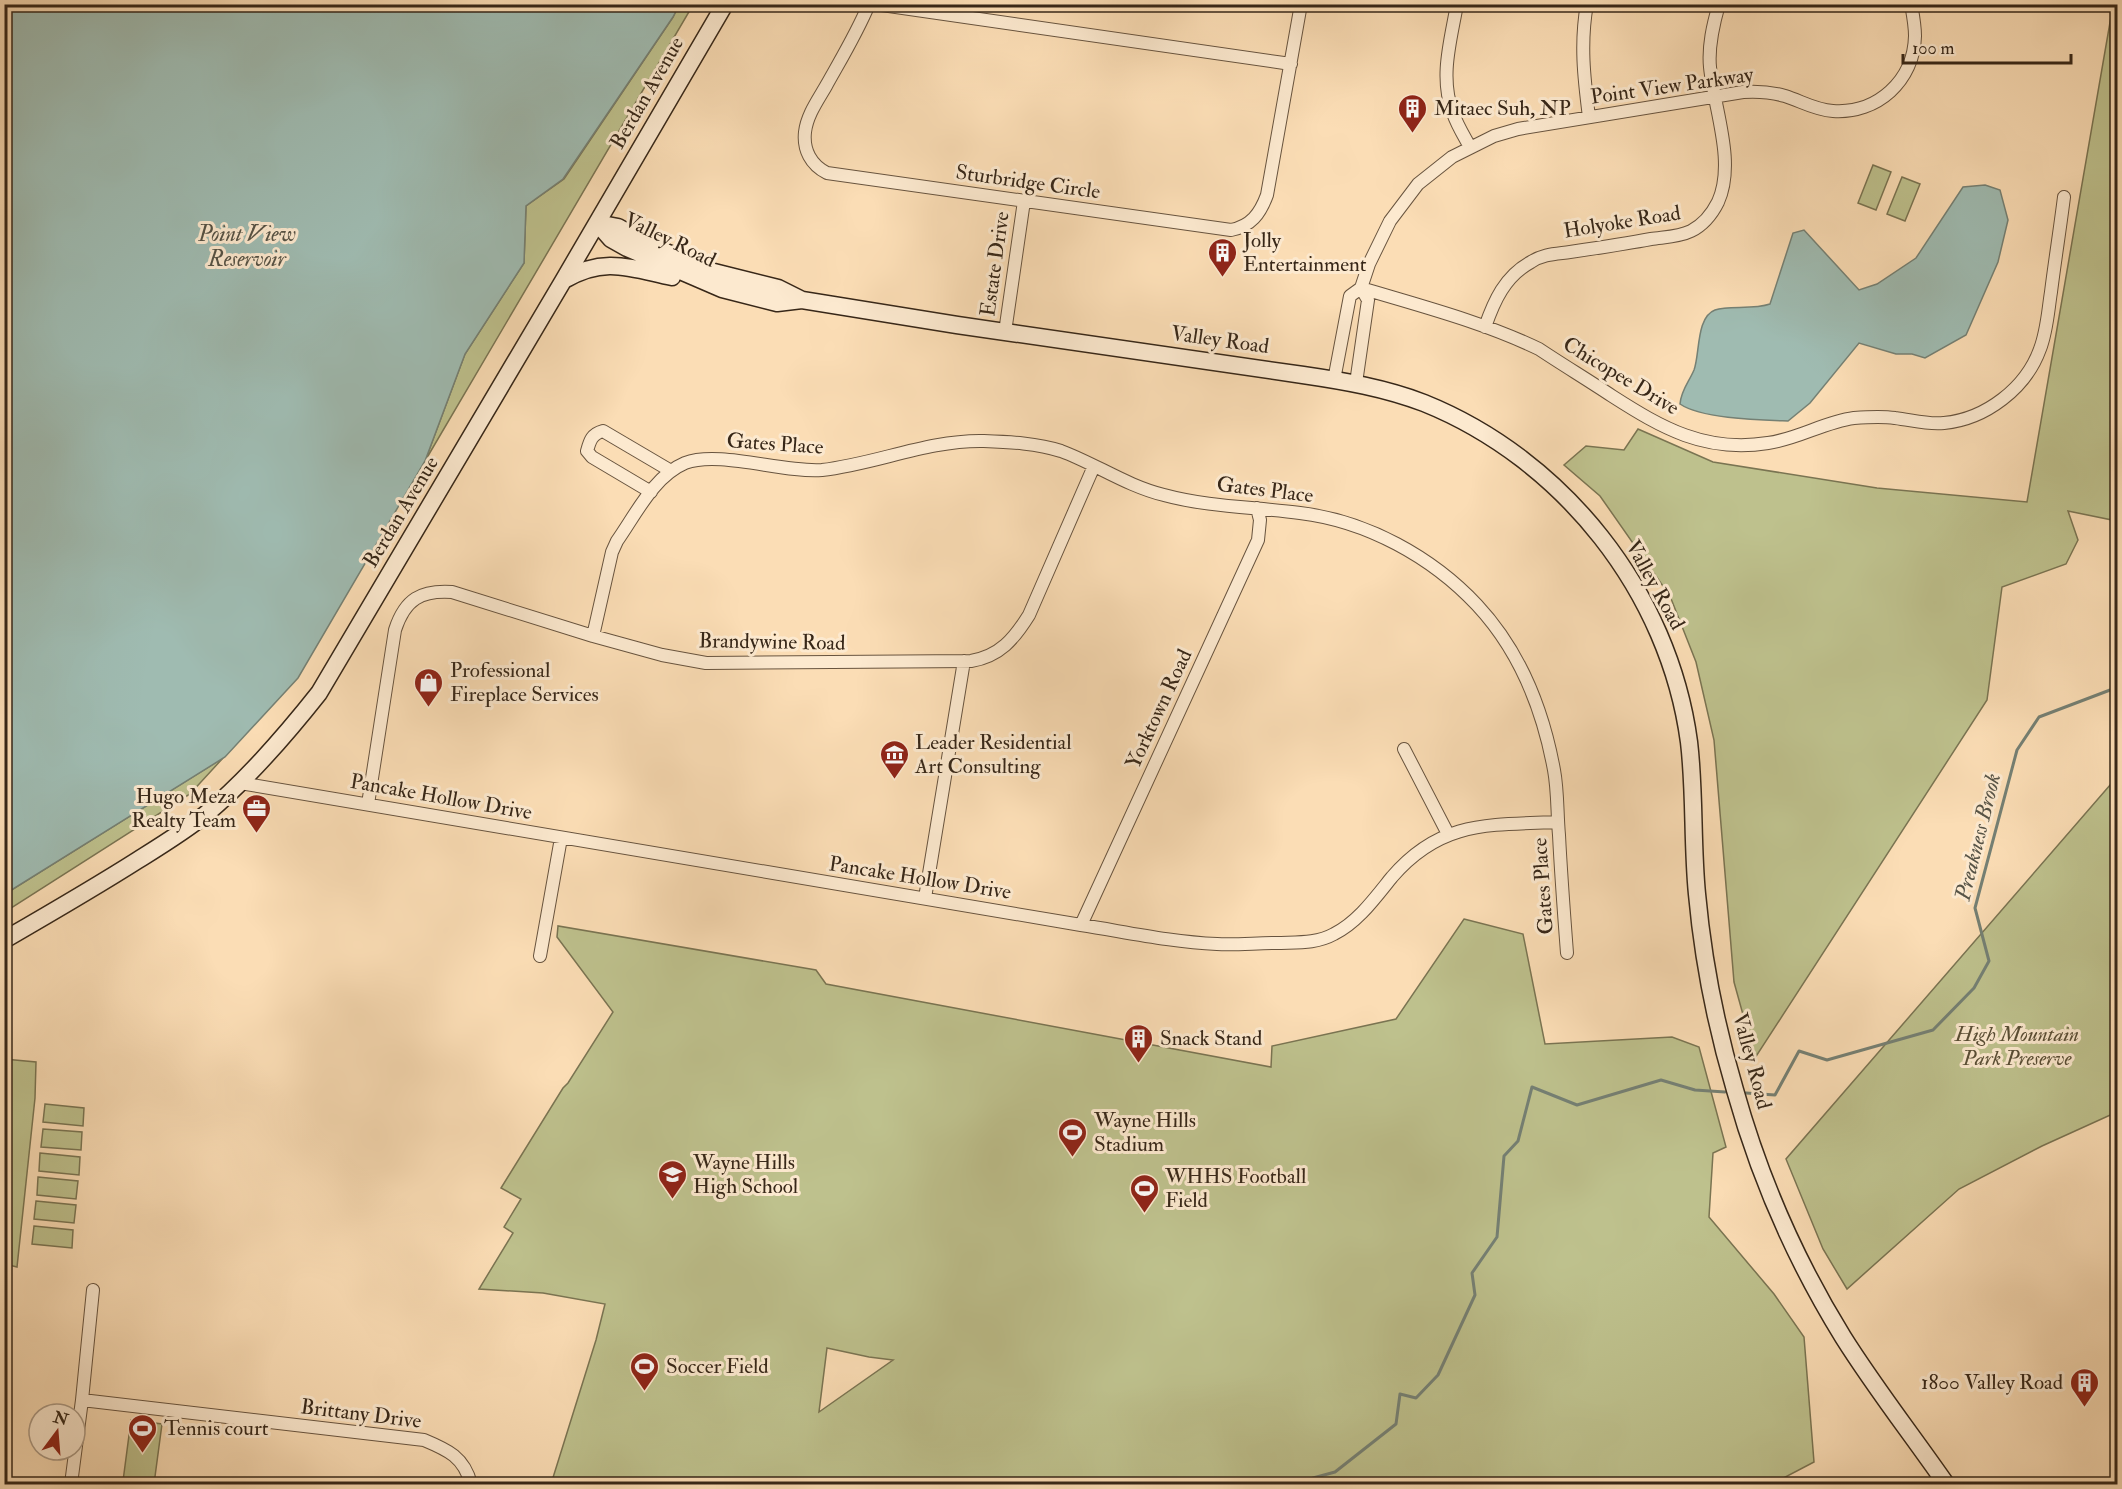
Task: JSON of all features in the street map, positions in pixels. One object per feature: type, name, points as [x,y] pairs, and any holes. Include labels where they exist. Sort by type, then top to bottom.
[{"type":"main road","name":"Berdan Avenue","points":[[4,940],[110,878],[206,814],[240,783],[280,741],[319,693],[724,4]]},
{"type":"main road","name":"Valley Road","points":[[597,223],[611,238],[627,248],[722,289],[777,303],[802,300],[1356,383],[1397,394],[1444,412],[1488,435],[1522,458],[1553,485],[1599,535],[1647,608],[1662,640],[1683,709],[1689,742],[1694,852],[1702,945],[1709,987],[1747,1131],[1779,1212],[1820,1297],[1870,1378],[1946,1485]]},
{"type":"main road","name":"Valley Road","points":[[597,223],[618,227],[652,246],[710,271],[778,288],[802,300]]},
{"type":"main road","points":[[563,281],[580,271],[613,265],[722,289]]},
{"type":"street","name":"Sturbridge Circle","points":[[869,4],[860,26],[808,120],[805,143],[812,163],[819,169],[827,173],[1231,230],[1240,228],[1257,216],[1267,195],[1302,4]]},
{"type":"street","points":[[875,4],[1291,64]]},
{"type":"street","points":[[1457,4],[1446,64],[1446,81],[1453,114],[1470,147]]},
{"type":"street","points":[[1587,4],[1582,70],[1589,117]]},
{"type":"street","name":"Holyoke Road","points":[[1485,327],[1502,288],[1512,276],[1532,261],[1557,253],[1682,235],[1702,224],[1718,203],[1725,176],[1716,96],[1710,68],[1710,50],[1719,4]]},
{"type":"street","name":"Point View Parkway","points":[[1334,380],[1350,296],[1361,288],[1374,252],[1390,221],[1418,184],[1443,163],[1470,147],[1518,129],[1743,92],[1774,93],[1817,109],[1832,111],[1848,111],[1873,104],[1886,97],[1895,88],[1910,65],[1915,38],[1911,4]]},
{"type":"street","name":"Chicopee Drive","points":[[1361,288],[1518,339],[1539,349],[1662,427],[1684,436],[1715,444],[1739,446],[1770,443],[1785,440],[1816,427],[1855,418],[1895,418],[1928,423],[1961,420],[2004,398],[2025,376],[2041,349],[2064,197]]},
{"type":"street","name":"Estate Drive","points":[[1005,332],[1024,201]]},
{"type":"street","points":[[1356,383],[1368,300],[1361,288]]},
{"type":"street","points":[[651,492],[592,457],[587,451],[589,441],[595,434],[603,431],[671,471]]},
{"type":"street","name":"Gates Place","points":[[593,636],[616,541],[660,481],[671,471],[697,460],[710,459],[820,470],[939,445],[980,441],[1043,446],[1161,495],[1185,500],[1305,513],[1335,519],[1382,537],[1436,568],[1478,606],[1508,645],[1535,700],[1555,773],[1567,953]]},
{"type":"street","name":"Brandywine Road","points":[[368,804],[395,630],[403,611],[419,595],[429,591],[452,592],[593,636],[662,655],[706,663],[983,659],[995,654],[1015,636],[1029,615],[1094,466]]},
{"type":"street","name":"Yorktown Road","points":[[1081,925],[1258,540],[1260,520],[1257,508]]},
{"type":"street","points":[[925,898],[964,661]]},
{"type":"street","points":[[1404,749],[1448,834]]},
{"type":"street","name":"Pancake Hollow Drive","points":[[240,783],[1081,925],[1189,942],[1218,944],[1319,940],[1346,927],[1358,917],[1404,864],[1433,842],[1448,834],[1489,825],[1558,822]]},
{"type":"street","points":[[540,956],[561,838]]},
{"type":"street","points":[[71,1485],[93,1290]]},
{"type":"street","name":"Brittany Drive","points":[[82,1400],[424,1440],[450,1451],[467,1470],[471,1485]]},
{"type":"green space","points":[[679,5],[693,5],[425,461],[465,354],[524,263],[526,206],[564,179]]},
{"type":"green space","points":[[2113,5],[2118,5],[2117,521],[2068,511],[2078,540],[2066,564],[2002,587],[1987,700],[1755,1058],[1734,982],[1714,740],[1696,662],[1670,596],[1600,496],[1564,465],[1586,446],[1624,450],[1638,429],[1713,462],[1877,488],[2027,502]]},
{"type":"green space","points":[[1873,165],[1891,172],[1876,210],[1858,203]]},
{"type":"green space","points":[[1902,177],[1920,184],[1905,221],[1887,214]]},
{"type":"green space","points":[[223,758],[190,794],[5,912],[5,894]]},
{"type":"green space","name":"High Mountain Park Preserve","points":[[2117,777],[2117,1112],[2042,1146],[1959,1189],[1847,1289],[1823,1249],[1786,1159]]},
{"type":"green space","points":[[1464,919],[1523,934],[1545,1044],[1672,1037],[1699,1047],[1726,1147],[1713,1153],[1709,1217],[1774,1294],[1804,1337],[1814,1462],[1772,1484],[551,1484],[605,1304],[543,1293],[479,1289],[513,1233],[504,1227],[521,1199],[501,1188],[613,1012],[557,937],[558,926],[816,970],[826,984],[1271,1067],[1272,1046],[1396,1019]],"holes":[[[827,1348],[893,1360],[819,1412]]]},
{"type":"green space","points":[[4,1059],[36,1062],[35,1098],[17,1267],[5,1264]]},
{"type":"green space","points":[[45,1104],[84,1108],[83,1126],[43,1122]]},
{"type":"green space","points":[[43,1129],[82,1132],[81,1150],[41,1147]]},
{"type":"green space","points":[[40,1153],[80,1157],[79,1175],[39,1171]]},
{"type":"green space","points":[[38,1177],[78,1181],[76,1199],[37,1195]]},
{"type":"green space","points":[[36,1201],[76,1205],[74,1223],[34,1219]]},
{"type":"green space","points":[[34,1226],[73,1230],[72,1248],[32,1244]]},
{"type":"green space","name":"Tennis court","points":[[131,1420],[162,1424],[154,1484],[123,1481]]},
{"type":"water","name":"Point View Reservoir","points":[[5,4],[679,5],[563,179],[526,206],[524,263],[465,354],[425,461],[298,678],[225,757],[5,894]]},
{"type":"water","points":[[1985,185],[2000,190],[2008,220],[1998,262],[1966,335],[1925,358],[1912,354],[1896,354],[1859,343],[1810,403],[1788,421],[1716,416],[1680,404],[1694,370],[1705,320],[1715,310],[1770,304],[1793,233],[1804,230],[1859,290],[1877,284],[1916,258],[1963,187]]},
{"type":"waterway","name":"Preakness Brook","points":[[1746,1093],[1775,1095],[1799,1051],[1827,1060],[1933,1030],[1974,988],[1989,961],[1975,908],[2017,750],[2039,717],[2118,687]]},
{"type":"waterway","name":"Preakness Brook","points":[[1308,1484],[1313,1478],[1335,1472],[1396,1424],[1400,1394],[1416,1398],[1438,1375],[1475,1295],[1472,1273],[1497,1237],[1504,1156],[1518,1141],[1532,1087],[1577,1105],[1661,1080],[1695,1090],[1725,1092]]},
{"type":"place","name":"Mitaec Suh, NP","points":[[1413,134]]},
{"type":"place","name":"Jolly Entertainment","points":[[1222,278]]},
{"type":"place","name":"Professional Fireplace Services","points":[[429,708]]},
{"type":"place","name":"Leader Residential Art Consulting","points":[[894,780]]},
{"type":"place","name":"Hugo Meza Realty Team","points":[[257,834]]},
{"type":"place","name":"Snack Stand","points":[[1139,1064]]},
{"type":"place","name":"Wayne Hills Stadium","points":[[1073,1158]]},
{"type":"place","name":"Wayne Hills High School","points":[[672,1200]]},
{"type":"place","name":"WHHS Football Field","points":[[1144,1214]]},
{"type":"place","name":"Soccer Field","points":[[645,1392]]},
{"type":"place","name":"1800 Valley Road","points":[[2084,1408]]},
{"type":"place","name":"Tennis court","points":[[143,1454]]}]
